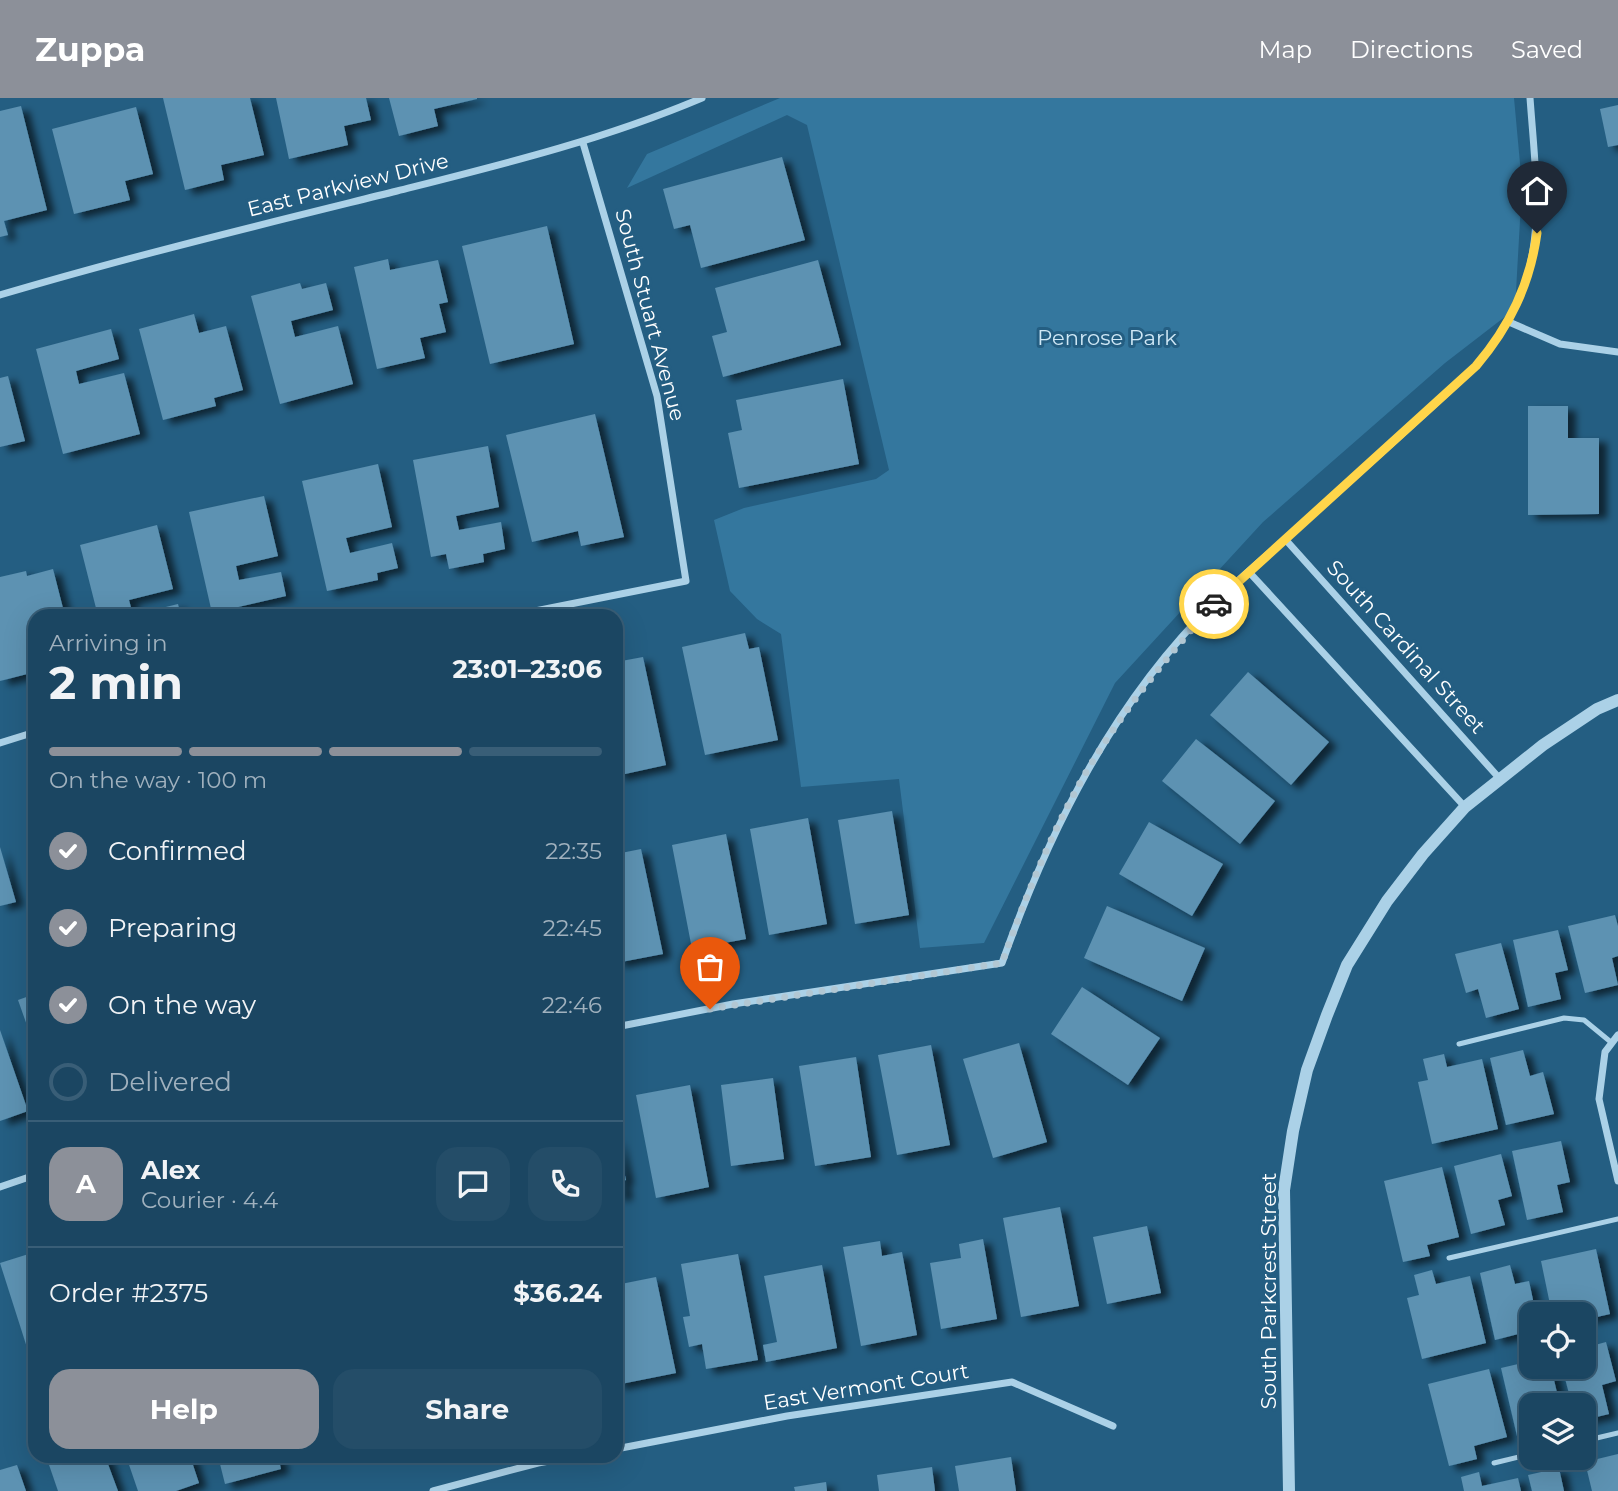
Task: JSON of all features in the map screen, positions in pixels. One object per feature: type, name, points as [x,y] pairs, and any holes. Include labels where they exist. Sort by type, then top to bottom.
[{"type":"street","name":"East Parkview Drive","points":[[0,295],[92,268],[583,142],[653,119],[702,98]]},
{"type":"street","points":[[623,1026],[733,1004],[1002,963],[1030,886],[1054,832],[1088,770],[1126,710],[1169,654],[1216,601],[1476,366],[1509,322],[1527,279],[1537,233],[1530,98]]},
{"type":"street","name":"South Stuart Avenue","points":[[545,609],[686,581],[657,396],[583,142]]},
{"type":"street","points":[[1509,322],[1560,344],[1618,352]]},
{"type":"street","name":"South Cardinal Street","points":[[1285,539],[1500,779]]},
{"type":"street","points":[[1249,572],[1465,807]]},
{"type":"street","name":"South Parkcrest Street","points":[[1289,1491],[1284,1190],[1293,1131],[1307,1070],[1326,1014],[1347,965],[1387,901],[1423,854],[1465,807],[1543,745],[1597,709],[1618,700]]},
{"type":"street","points":[[0,743],[28,734]]},
{"type":"street","points":[[1618,1035],[1605,1052],[1599,1099],[1618,1181]]},
{"type":"street","points":[[0,1187],[28,1177]]},
{"type":"street","name":"East Vermont Court","points":[[623,1448],[787,1416],[1012,1382],[1114,1426]]},
{"type":"street","points":[[433,1491],[538,1463]]},
{"type":"lane","points":[[1459,1044],[1564,1018],[1584,1020],[1612,1043]]},
{"type":"lane","points":[[1449,1258],[1618,1219]]},
{"type":"lane","points":[[1596,1438],[1618,1433]]},
{"type":"lane","points":[[1494,1463],[1519,1457]]},
{"type":"green space","name":"Penrose Park","points":[[780,98],[1514,98],[1522,185],[1515,309],[1445,363],[1263,522],[1115,683],[984,943],[920,948],[899,779],[801,787],[781,634],[757,619],[730,591],[714,520],[744,508],[876,479],[889,470],[807,125],[787,115],[627,188],[647,154]]},
{"type":"building","points":[[163,98],[250,98],[264,155],[221,165],[224,180],[185,190]]},
{"type":"building","points":[[276,98],[366,98],[371,120],[344,126],[348,145],[289,159]]},
{"type":"building","points":[[389,98],[477,99],[434,109],[438,126],[399,136]]},
{"type":"building","points":[[1618,105],[1618,145],[1608,147],[1600,109]]},
{"type":"building","points":[[21,106],[47,210],[4,221],[8,235],[0,237],[0,111]]},
{"type":"building","points":[[136,107],[153,174],[125,181],[130,200],[74,214],[52,129]]},
{"type":"building","points":[[782,157],[805,240],[701,268],[690,225],[674,229],[663,189]]},
{"type":"building","points":[[547,226],[574,344],[490,364],[462,246]]},
{"type":"building","points":[[388,259],[390,270],[438,260],[448,302],[439,304],[446,332],[420,338],[425,358],[377,369],[354,267]]},
{"type":"building","points":[[818,260],[841,345],[723,377],[712,336],[727,332],[715,288]]},
{"type":"building","points":[[300,283],[302,289],[326,283],[333,310],[291,321],[295,337],[338,326],[353,384],[280,404],[251,296]]},
{"type":"building","points":[[194,314],[199,333],[226,326],[243,390],[214,398],[216,406],[163,420],[139,329]]},
{"type":"building","points":[[111,329],[119,359],[76,371],[79,384],[124,373],[140,434],[63,454],[36,349]]},
{"type":"building","points":[[8,376],[25,441],[0,447],[0,378]]},
{"type":"building","points":[[843,379],[859,464],[739,488],[728,433],[742,430],[736,400]]},
{"type":"building","points":[[1528,406],[1568,406],[1568,438],[1599,438],[1599,514],[1528,515]]},
{"type":"building","points":[[595,414],[624,537],[581,546],[578,531],[532,542],[506,435]]},
{"type":"building","points":[[488,446],[499,507],[456,516],[459,530],[501,522],[505,549],[483,554],[484,562],[449,569],[446,554],[431,557],[413,460]]},
{"type":"building","points":[[378,464],[392,527],[346,538],[350,553],[392,543],[398,568],[377,573],[378,580],[327,591],[302,481]]},
{"type":"building","points":[[264,496],[278,556],[236,566],[239,580],[281,572],[286,596],[229,609],[211,609],[189,512]]},
{"type":"building","points":[[157,525],[173,589],[129,600],[131,609],[96,609],[80,545]]},
{"type":"building","points":[[53,569],[63,609],[28,609],[28,674],[0,681],[0,577],[26,571],[27,576]]},
{"type":"building","points":[[178,604],[179,609],[158,609]]},
{"type":"building","points":[[745,633],[749,649],[759,647],[778,740],[705,755],[682,647]]},
{"type":"building","points":[[643,657],[666,765],[623,774],[623,661]]},
{"type":"building","points":[[1248,672],[1329,742],[1291,785],[1210,715]]},
{"type":"building","points":[[1196,739],[1275,801],[1240,844],[1162,781]]},
{"type":"building","points":[[892,811],[909,915],[855,924],[838,820]]},
{"type":"building","points":[[808,818],[827,924],[769,935],[750,829]]},
{"type":"building","points":[[1149,822],[1223,864],[1192,916],[1119,874]]},
{"type":"building","points":[[726,834],[746,939],[692,949],[672,845]]},
{"type":"building","points":[[0,847],[16,902],[0,906]]},
{"type":"building","points":[[641,849],[663,954],[623,962],[623,853]]},
{"type":"building","points":[[1107,906],[1205,948],[1182,1001],[1084,958]]},
{"type":"building","points":[[1615,915],[1618,926],[1618,956],[1612,958],[1618,985],[1585,993],[1568,926]]},
{"type":"building","points":[[1558,930],[1568,970],[1555,973],[1561,999],[1528,1007],[1513,940]]},
{"type":"building","points":[[1501,943],[1519,1009],[1486,1018],[1478,989],[1466,993],[1455,954]]},
{"type":"building","points":[[1082,987],[1160,1038],[1128,1085],[1051,1034]]},
{"type":"building","points":[[28,996],[28,1028],[18,1000]]},
{"type":"building","points":[[0,1030],[28,1111],[0,1121]]},
{"type":"building","points":[[1019,1043],[1047,1142],[993,1158],[963,1059]]},
{"type":"building","points":[[931,1045],[950,1145],[897,1155],[878,1055]]},
{"type":"building","points":[[1523,1050],[1530,1076],[1543,1072],[1554,1114],[1506,1125],[1490,1058]]},
{"type":"building","points":[[1444,1054],[1447,1067],[1482,1059],[1498,1129],[1432,1144],[1418,1082],[1428,1080],[1423,1059]]},
{"type":"building","points":[[856,1057],[871,1157],[815,1166],[799,1066]]},
{"type":"building","points":[[773,1078],[784,1159],[731,1166],[721,1085]]},
{"type":"building","points":[[690,1085],[709,1187],[656,1198],[636,1095]]},
{"type":"building","points":[[1561,1141],[1570,1182],[1557,1185],[1563,1212],[1527,1220],[1512,1151]]},
{"type":"building","points":[[1501,1154],[1512,1196],[1498,1200],[1505,1225],[1471,1234],[1454,1166]]},
{"type":"building","points":[[1442,1167],[1459,1237],[1427,1245],[1430,1256],[1403,1262],[1384,1181]]},
{"type":"building","points":[[1060,1207],[1079,1306],[1021,1317],[1003,1218]]},
{"type":"building","points":[[1147,1226],[1161,1293],[1107,1304],[1093,1237]]},
{"type":"building","points":[[983,1239],[997,1319],[941,1329],[930,1263],[961,1258],[959,1244]]},
{"type":"building","points":[[880,1241],[882,1256],[902,1252],[917,1335],[861,1346],[843,1247]]},
{"type":"building","points":[[1596,1249],[1610,1314],[1596,1317],[1596,1302],[1550,1302],[1541,1261]]},
{"type":"building","points":[[28,1254],[28,1351],[0,1263]]},
{"type":"building","points":[[738,1254],[758,1360],[706,1369],[702,1344],[689,1347],[683,1317],[690,1316],[681,1264]]},
{"type":"building","points":[[822,1265],[837,1348],[766,1362],[763,1345],[777,1342],[764,1276]]},
{"type":"building","points":[[1510,1265],[1515,1284],[1529,1281],[1533,1302],[1519,1302],[1519,1334],[1495,1340],[1480,1273]]},
{"type":"building","points":[[1432,1270],[1436,1284],[1470,1276],[1486,1343],[1422,1359],[1407,1298],[1419,1295],[1414,1275]]},
{"type":"building","points":[[656,1277],[676,1373],[623,1384],[623,1284]]},
{"type":"building","points":[[1606,1342],[1616,1381],[1602,1385],[1609,1414],[1596,1417],[1596,1393],[1569,1393],[1565,1379],[1596,1379],[1596,1345]]},
{"type":"building","points":[[1519,1364],[1519,1379],[1554,1379],[1557,1393],[1519,1393],[1519,1436],[1517,1436],[1501,1368]]},
{"type":"building","points":[[1489,1369],[1507,1437],[1474,1446],[1477,1459],[1449,1466],[1428,1384]]},
{"type":"building","points":[[1618,1454],[1618,1491],[1592,1491],[1587,1470],[1596,1470],[1596,1459]]},
{"type":"building","points":[[1011,1457],[1016,1491],[959,1491],[955,1466]]},
{"type":"building","points":[[48,1463],[108,1463],[118,1491],[58,1491]]},
{"type":"building","points":[[128,1463],[192,1463],[199,1483],[176,1491],[138,1491]]},
{"type":"building","points":[[220,1463],[280,1463],[281,1469],[225,1484]]},
{"type":"building","points":[[17,1465],[26,1491],[0,1491],[0,1470]]},
{"type":"building","points":[[932,1467],[935,1491],[879,1491],[877,1475]]},
{"type":"building","points":[[1559,1470],[1564,1491],[1532,1491],[1528,1475]]},
{"type":"building","points":[[1479,1472],[1482,1486],[1518,1478],[1521,1491],[1464,1491],[1461,1477]]},
{"type":"building","points":[[826,1482],[827,1491],[795,1491],[794,1487]]},
{"type":"way so far","points":[[710,1009],[1002,963],[1054,832],[1088,770],[1126,710],[1169,654],[1214,604]]},
{"type":"route","points":[[1214,604],[1476,366],[1509,322],[1515,309],[1530,270],[1537,233]]}]
